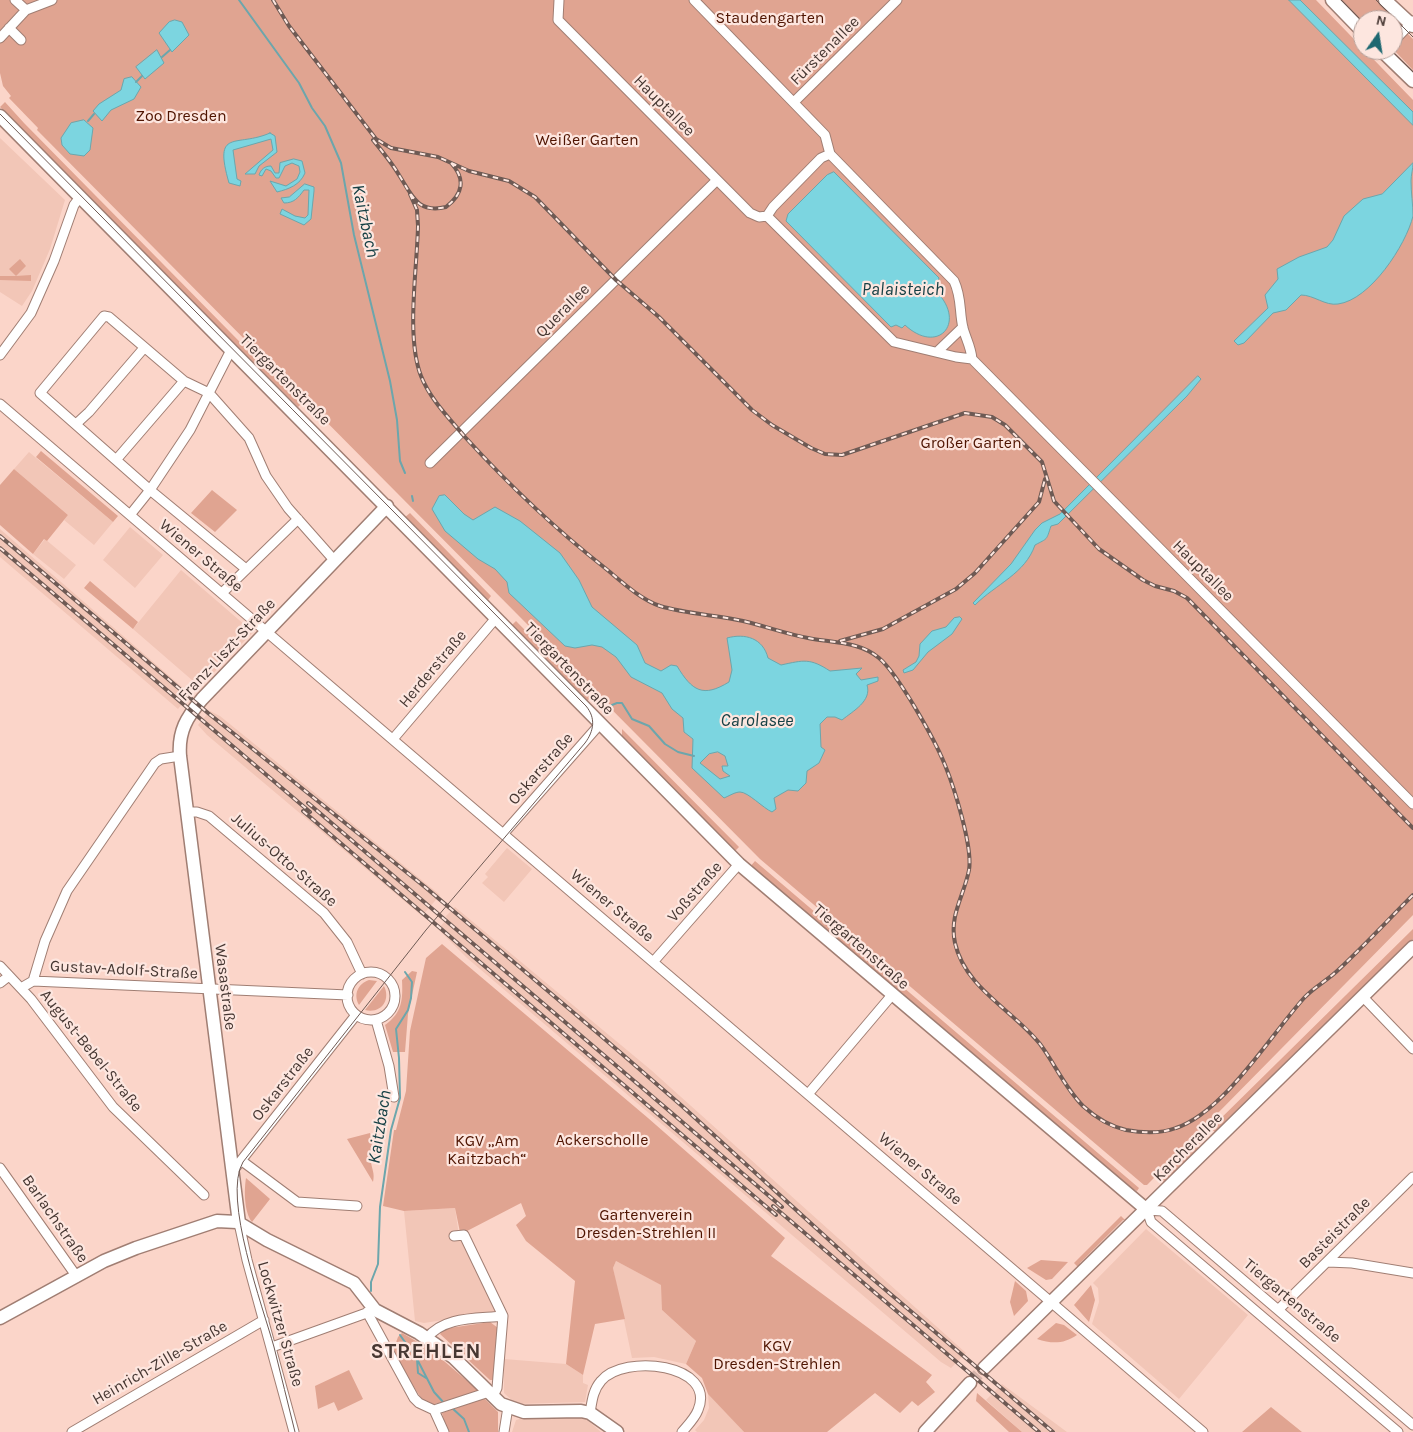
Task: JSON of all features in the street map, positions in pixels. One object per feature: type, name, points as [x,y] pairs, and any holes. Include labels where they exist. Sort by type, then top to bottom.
[{"type":"main road","points":[[1332,0],[1353,22]]},
{"type":"main road","points":[[1385,0],[1412,24]]},
{"type":"main road","points":[[1393,60],[1413,81]]},
{"type":"main road","name":"Tiergartenstraße","points":[[0,116],[739,864],[1148,1210]]},
{"type":"main road","name":"Franz-Liszt-Straße","points":[[180,756],[180,734],[186,719],[202,699],[386,506]]},
{"type":"main road","name":"Wasastraße","points":[[180,756],[239,1223]]},
{"type":"main road","name":"Karcherallee","points":[[984,1368],[1148,1210],[1413,947]]},
{"type":"main road","points":[[0,1318],[104,1261],[156,1240],[217,1221],[239,1223],[264,1238],[354,1283],[371,1315],[427,1338],[453,1357],[491,1394],[508,1407],[524,1412],[581,1411],[590,1413],[618,1432]]},
{"type":"main road","points":[[925,1432],[970,1383]]},
{"type":"street","points":[[15,0],[26,10]]},
{"type":"street","points":[[0,38],[26,10],[52,0]]},
{"type":"street","name":"Hauptallee","points":[[559,0],[558,20],[750,213],[759,217],[767,216],[894,342],[938,351],[956,358],[972,359],[1413,804]]},
{"type":"street","points":[[694,0],[825,135],[830,154],[954,281],[961,303],[963,327],[970,344],[972,359]]},
{"type":"street","name":"Fürstenallee","points":[[794,102],[897,0]]},
{"type":"street","points":[[9,28],[22,40]]},
{"type":"street","points":[[767,216],[772,207],[821,158],[830,154]]},
{"type":"street","name":"Querallee","points":[[430,463],[717,180]]},
{"type":"street","points":[[0,355],[31,313],[54,261],[74,205],[80,197]]},
{"type":"street","points":[[246,569],[150,490],[40,393],[104,316],[109,317],[184,381],[209,393],[249,438],[269,482],[334,560]]},
{"type":"street","points":[[938,351],[963,327]]},
{"type":"street","points":[[76,424],[144,348]]},
{"type":"street","points":[[130,515],[150,490],[190,430],[231,350]]},
{"type":"street","points":[[116,460],[184,381]]},
{"type":"street","name":"Wiener Straße","points":[[0,404],[1053,1301],[1203,1432]]},
{"type":"street","points":[[222,593],[298,519]]},
{"type":"street","name":"Herderstraße","points":[[393,739],[496,618]]},
{"type":"street","name":"Oskarstraße","points":[[504,833],[600,724]]},
{"type":"street","points":[[33,981],[45,941],[67,891],[155,763],[161,759],[180,756]]},
{"type":"street","name":"Julius-Otto-Straße","points":[[187,812],[197,812],[210,816],[324,913],[347,942],[362,974]]},
{"type":"street","name":"Voßstraße","points":[[654,961],[739,864]]},
{"type":"street","name":"August-Bebel-Straße","points":[[0,966],[21,988],[113,1106],[204,1196]]},
{"type":"street","points":[[377,973],[384,976],[392,984],[394,991],[393,1006],[383,1017],[376,1020],[364,1019],[356,1015],[350,1008],[348,995],[352,982],[362,974],[377,973]]},
{"type":"street","points":[[0,983],[9,976]]},
{"type":"street","name":"Gustav-Adolf-Straße","points":[[21,988],[33,981],[348,995]]},
{"type":"street","points":[[809,1093],[892,994]]},
{"type":"street","points":[[1363,997],[1413,1049]]},
{"type":"street","name":"Oskarstraße","points":[[232,1172],[356,1015]]},
{"type":"street","points":[[376,1020],[389,1066],[394,1097]]},
{"type":"street","points":[[242,1161],[297,1202],[357,1206]]},
{"type":"street","name":"Barlachstraße","points":[[0,1168],[4,1182],[77,1276]]},
{"type":"street","name":"Basteistraße","points":[[1278,1310],[1413,1177]]},
{"type":"street","name":"Tiergartenstraße","points":[[1398,1432],[1151,1222],[1148,1210],[1162,1211],[1413,1425]]},
{"type":"street","name":"Lockwitzer Straße","points":[[239,1223],[245,1255],[294,1432]]},
{"type":"street","points":[[272,1347],[371,1315],[414,1398],[419,1403],[443,1406],[491,1394],[497,1388],[503,1316],[476,1264],[464,1235],[454,1236]]},
{"type":"street","points":[[1328,1262],[1352,1263],[1413,1273]]},
{"type":"street","points":[[427,1338],[435,1327],[449,1323],[503,1316]]},
{"type":"street","name":"Heinrich-Zille-Straße","points":[[72,1432],[264,1320]]},
{"type":"street","points":[[590,1413],[593,1394],[602,1380],[632,1366],[655,1365],[678,1371],[694,1382],[700,1394],[699,1409],[682,1432]]},
{"type":"street","points":[[443,1406],[444,1432]]},
{"type":"street","points":[[504,1432],[508,1407]]},
{"type":"shaded area","points":[[0,138],[65,200],[50,249],[32,291],[22,306],[0,292]]},
{"type":"shaded area","points":[[29,452],[113,522],[94,545],[64,520],[68,515],[14,469]]},
{"type":"shaded area","points":[[130,527],[163,555],[135,588],[103,560]]},
{"type":"shaded area","points":[[0,529],[190,694],[178,709],[0,557]]},
{"type":"shaded area","points":[[45,539],[76,565],[64,579],[33,554]]},
{"type":"shaded area","points":[[181,570],[253,632],[200,687],[133,629]]},
{"type":"shaded area","points":[[210,711],[220,716],[440,895],[422,916],[207,735],[198,725]]},
{"type":"shaded area","points":[[507,848],[532,869],[504,902],[482,883],[488,877],[485,874]]},
{"type":"shaded area","points":[[455,907],[651,1070],[966,1353],[951,1368],[941,1362],[467,958],[438,929],[447,919],[446,916]]},
{"type":"shaded area","points":[[455,1208],[459,1236],[498,1309],[490,1313],[424,1323],[415,1321],[404,1211]]},
{"type":"shaded area","points":[[1146,1229],[1248,1315],[1179,1399],[1092,1324],[1099,1302],[1098,1288],[1093,1283]]},
{"type":"shaded area","points":[[616,1261],[662,1285],[662,1310],[696,1341],[686,1364],[654,1357],[632,1358],[613,1268]]},
{"type":"shaded area","points":[[504,1359],[566,1364],[583,1375],[583,1383],[588,1385],[585,1402],[516,1404],[504,1393]]},
{"type":"shaded area","points":[[1002,1384],[1067,1432],[1022,1432],[986,1400]]},
{"type":"shaded area","points":[[708,1394],[744,1432],[697,1432],[695,1430],[704,1420],[709,1408]]},
{"type":"shaded area","points":[[579,1417],[586,1419],[601,1432],[512,1432],[516,1420],[523,1418]]},
{"type":"green space","name":"Großer Garten","points":[[0,0],[1316,0],[1353,38],[1353,60],[1374,60],[1413,100],[1413,915],[1147,1185],[1144,1185],[760,859],[37,130],[38,128],[9,98],[11,96],[3,86],[0,73]]},
{"type":"green space","points":[[1340,0],[1379,0],[1389,10],[1353,10],[1353,14]]},
{"type":"green space","points":[[1403,29],[1413,39],[1413,70],[1403,60]]},
{"type":"green space","points":[[5,102],[301,404],[298,407],[51,159],[19,130],[19,126],[0,107]]},
{"type":"green space","points":[[20,259],[26,266],[16,276],[9,269]]},
{"type":"green space","points":[[31,275],[31,281],[0,280],[0,276]]},
{"type":"green space","points":[[41,451],[118,516],[113,522],[36,457]]},
{"type":"green space","points":[[14,469],[68,515],[47,541],[44,539],[33,554],[0,525],[0,485]]},
{"type":"green space","points":[[212,490],[237,510],[215,532],[191,513]]},
{"type":"green space","points":[[410,513],[491,596],[488,600],[409,520],[404,518]]},
{"type":"green space","points":[[90,581],[138,622],[133,629],[84,588]]},
{"type":"green space","points":[[516,621],[591,697],[587,701],[512,625]]},
{"type":"green space","points":[[622,729],[739,847],[733,853],[733,849],[622,736]]},
{"type":"green space","points":[[755,861],[1139,1188],[1137,1191],[1130,1188],[914,1003],[909,1003],[749,868]]},
{"type":"green space","points":[[1413,929],[1413,939],[1230,1122],[1216,1133],[1211,1128]]},
{"type":"green space","points":[[442,944],[648,1118],[785,1238],[771,1256],[932,1375],[926,1382],[935,1392],[918,1406],[912,1401],[900,1413],[875,1393],[827,1432],[744,1432],[708,1394],[702,1378],[686,1364],[696,1341],[662,1310],[661,1285],[616,1261],[613,1268],[625,1319],[595,1324],[583,1375],[566,1364],[575,1281],[526,1241],[516,1225],[526,1216],[521,1203],[467,1231],[460,1232],[455,1208],[404,1211],[383,1206],[394,1130],[396,1130],[406,1091],[410,1031],[426,958]]},
{"type":"green space","points":[[412,971],[417,972],[408,1014],[405,1052],[393,1052],[385,1025],[398,1011],[402,1000],[402,980]]},
{"type":"green space","points":[[369,980],[377,981],[359,1005],[356,997],[359,987]]},
{"type":"green space","points":[[384,986],[386,996],[383,1005],[376,1010],[365,1010]]},
{"type":"green space","points":[[370,1133],[372,1141],[371,1165],[374,1174],[373,1182],[347,1139]]},
{"type":"green space","points":[[1200,1138],[1203,1140],[1197,1146],[1199,1148],[1163,1185],[1158,1180]]},
{"type":"green space","points":[[246,1178],[270,1199],[252,1222],[246,1207]]},
{"type":"green space","points":[[1121,1216],[1125,1220],[1080,1263],[1079,1268],[1074,1263]]},
{"type":"green space","points":[[1041,1260],[1068,1262],[1052,1279],[1046,1280],[1027,1268]]},
{"type":"green space","points":[[1015,1281],[1026,1291],[1028,1301],[1014,1316],[1010,1302]]},
{"type":"green space","points":[[1091,1285],[1095,1300],[1089,1322],[1074,1305]]},
{"type":"green space","points":[[490,1322],[498,1328],[493,1380],[490,1380],[440,1334],[443,1329]]},
{"type":"green space","points":[[1056,1323],[1064,1325],[1077,1335],[1058,1342],[1037,1339]]},
{"type":"green space","points":[[402,1333],[430,1349],[480,1392],[431,1405],[423,1401],[392,1353],[398,1337]]},
{"type":"green space","points":[[349,1370],[363,1399],[338,1411],[334,1402],[318,1409],[315,1386]]},
{"type":"green space","points":[[977,1393],[1022,1432],[1009,1432],[976,1401]]},
{"type":"green space","points":[[484,1398],[498,1412],[498,1432],[447,1432],[442,1413]]},
{"type":"green space","points":[[1271,1407],[1302,1432],[1242,1432]]},
{"type":"water","points":[[1289,0],[1300,0],[1353,53],[1353,60],[1361,60],[1413,112],[1413,125]]},
{"type":"water","points":[[175,20],[182,22],[189,35],[172,52],[159,33],[169,22]]},
{"type":"water","points":[[157,50],[164,63],[145,79],[136,67]]},
{"type":"water","points":[[132,77],[141,87],[134,99],[111,110],[102,121],[93,111],[99,104],[121,90],[124,79]]},
{"type":"water","points":[[84,120],[93,128],[90,150],[84,156],[70,154],[62,145],[61,138],[71,123]]},
{"type":"water","points":[[270,133],[275,136],[277,152],[259,166],[255,174],[245,174],[273,150],[271,139],[233,150],[237,179],[241,181],[240,186],[229,183],[224,154],[226,147],[231,143]]},
{"type":"water","points":[[294,159],[302,161],[305,173],[300,181],[290,188],[277,192],[270,181],[286,186],[297,179],[300,172],[299,166],[292,163],[285,166],[279,178],[276,178],[271,171],[266,169],[262,176],[259,175],[264,168],[269,166],[271,166],[275,173],[279,173],[280,163]]},
{"type":"water","points":[[1413,163],[1411,181],[1413,216],[1395,256],[1374,282],[1362,293],[1338,304],[1301,295],[1286,310],[1273,313],[1244,343],[1238,345],[1234,341],[1268,308],[1265,295],[1278,279],[1277,269],[1299,257],[1327,247],[1333,240],[1344,216],[1363,199],[1382,194]]},
{"type":"water","name":"Palaisteich","points":[[834,172],[939,278],[937,284],[940,290],[937,292],[946,304],[949,315],[948,324],[944,332],[937,336],[928,337],[917,334],[905,325],[902,328],[896,325],[891,327],[786,221],[788,214],[827,175]]},
{"type":"water","points":[[305,184],[314,187],[314,191],[311,219],[304,225],[280,214],[282,209],[295,216],[305,218],[308,215],[309,190],[304,190],[298,198],[290,202],[284,203],[281,198],[289,197]]},
{"type":"water","points":[[1198,376],[1201,379],[1187,396],[1058,524],[1051,526],[1046,538],[1035,545],[1024,564],[975,605],[973,603],[1011,564],[1035,530],[1042,523],[1060,514]]},
{"type":"water","name":"Carolasee","points":[[445,495],[464,514],[473,520],[495,507],[520,521],[560,553],[579,580],[592,607],[637,645],[645,663],[661,671],[671,665],[677,666],[682,675],[699,689],[705,691],[712,690],[729,682],[732,670],[727,638],[740,636],[758,642],[766,651],[768,658],[781,665],[807,661],[830,671],[862,668],[856,674],[861,680],[878,677],[878,681],[867,685],[868,691],[864,701],[842,720],[835,717],[827,717],[820,724],[821,747],[825,750],[819,763],[807,771],[806,783],[798,791],[788,790],[774,798],[776,809],[772,812],[751,797],[740,792],[724,798],[692,768],[693,739],[684,732],[683,718],[672,709],[662,693],[631,677],[616,657],[602,647],[592,645],[575,648],[565,646],[509,593],[507,582],[495,569],[478,559],[445,531],[432,509],[439,496]],"holes":[[[718,752],[725,756],[728,766],[722,766],[723,771],[730,776],[720,779],[700,763],[709,754]]]},
{"type":"water","points":[[960,617],[962,619],[952,634],[928,652],[913,670],[904,673],[903,670],[916,662],[919,656],[920,644],[932,631],[946,627],[954,618]]},
{"type":"waterway","name":"Kaitzbach","points":[[239,0],[299,83],[312,108],[325,126],[341,163],[354,235],[390,381],[397,420],[400,461],[405,473]]},
{"type":"waterway","points":[[162,57],[170,50]]},
{"type":"waterway","points":[[136,82],[142,76]]},
{"type":"waterway","points":[[88,121],[94,114]]},
{"type":"waterway","name":"Kaitzbach","points":[[412,496],[413,501]]},
{"type":"waterway","name":"Kaitzbach","points":[[612,705],[622,703],[632,719],[649,726],[665,744],[678,752],[694,756]]},
{"type":"waterway","name":"Kaitzbach","points":[[371,1291],[371,1282],[378,1264],[380,1207],[391,1130],[400,1098],[396,1029],[408,1010],[411,998],[412,982],[405,972]]},
{"type":"waterway","name":"Kaitzbach","points":[[400,1335],[417,1359],[434,1392],[444,1403]]},
{"type":"waterway","points":[[417,1359],[418,1373],[426,1378]]},
{"type":"waterway","name":"Kaitzbach","points":[[452,1408],[464,1419],[469,1432]]},
{"type":"tunnel","points":[[970,1383],[984,1368]]},
{"type":"tram line","points":[[1341,0],[1353,12]]},
{"type":"tram line","points":[[1376,0],[1413,37]]},
{"type":"tram line","points":[[1401,60],[1413,72]]},
{"type":"tram line","points":[[0,114],[586,706],[591,715],[592,729],[585,743],[426,930],[243,1162],[238,1178],[237,1200],[241,1225],[295,1432]]},
{"type":"railway","points":[[273,0],[289,26],[376,139],[391,148],[438,157],[469,171],[509,181],[535,197],[616,280],[659,317],[752,410],[772,425],[811,448],[825,454],[842,455],[965,413],[992,417],[1005,425],[1042,462],[1054,501],[1099,549],[1143,580],[1155,586],[1174,591],[1187,598],[1413,828]]},
{"type":"railway","points":[[373,140],[393,166],[412,196],[428,208],[446,207],[459,192],[459,175],[451,163]]},
{"type":"railway","points":[[410,194],[417,210],[418,226],[413,323],[414,342],[421,376],[446,415],[532,506],[586,553],[631,590],[645,599],[670,609],[743,621],[817,640],[863,648],[871,652],[887,666],[925,724],[940,754],[949,775],[966,832],[969,870],[954,923],[955,943],[960,959],[979,986],[1040,1044],[1065,1084],[1083,1106],[1097,1117],[1108,1124],[1120,1128],[1145,1132],[1170,1130],[1194,1119],[1229,1090],[1304,998],[1346,963],[1413,895]]},
{"type":"railway","points":[[840,641],[883,629],[956,589],[975,573],[1039,502],[1045,479]]},
{"type":"railway","points":[[0,536],[208,713],[425,887],[600,1035],[682,1106],[861,1269],[1053,1432]]},
{"type":"railway","points":[[0,548],[310,812]]},
{"type":"railway","points":[[308,803],[782,1207]]},
{"type":"railway","points":[[303,811],[776,1215]]},
{"type":"railway","points":[[773,1206],[1039,1432]]},
{"type":"district","name":"STREHLEN","points":[[426,1352]]},
{"type":"park label","name":"Staudengarten","points":[[770,18]]},
{"type":"park label","name":"Zoo Dresden","points":[[181,116]]},
{"type":"park label","name":"Weißer Garten","points":[[587,140]]},
{"type":"park label","name":"Ackerscholle","points":[[602,1140]]},
{"type":"park label","name":"KGV „Am Kaitzbach“","points":[[487,1150]]},
{"type":"park label","name":"Gartenverein Dresden-Strehlen II","points":[[646,1224]]},
{"type":"park label","name":"KGV Dresden-Strehlen","points":[[777,1355]]}]
